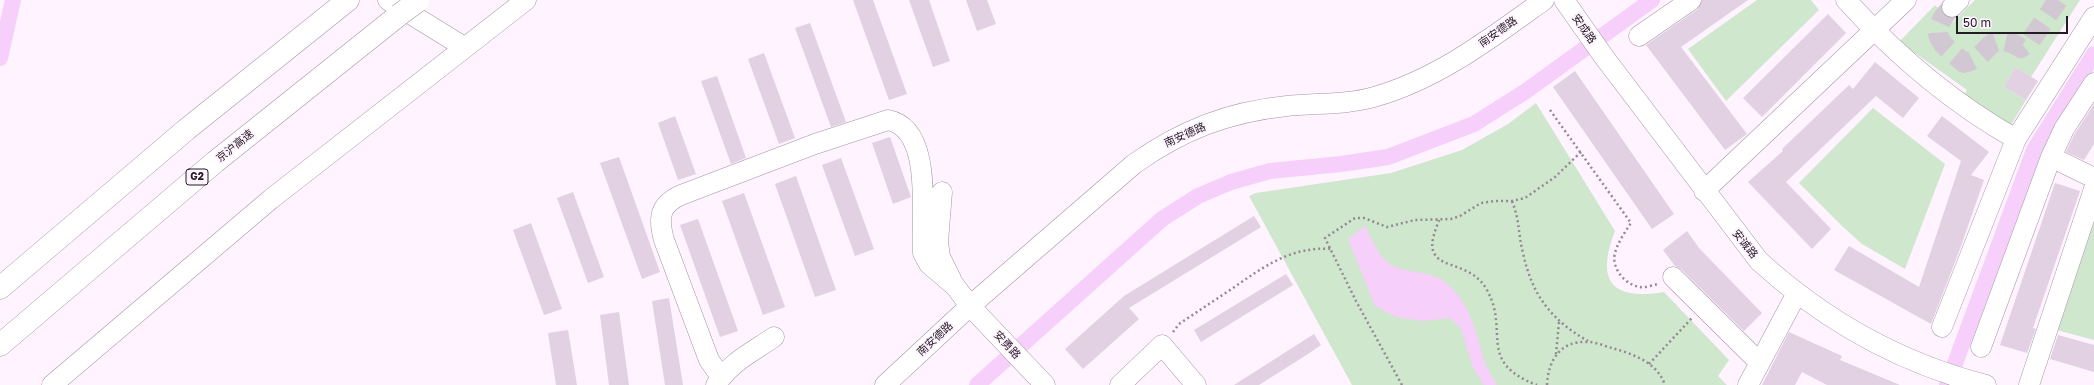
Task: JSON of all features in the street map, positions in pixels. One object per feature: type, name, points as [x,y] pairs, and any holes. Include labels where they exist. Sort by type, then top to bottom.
[{"type":"highway","points":[[3,285],[187,129],[348,0]]},
{"type":"highway","name":"京沪高速","points":[[0,345],[394,8],[418,0]]},
{"type":"street","points":[[52,385],[271,199],[464,46],[526,0]]},
{"type":"street","name":"南安德路","points":[[885,385],[970,306],[1134,164],[1163,144],[1195,128],[1255,110],[1337,103],[1373,98],[1405,88],[1470,52],[1544,0]]},
{"type":"street","name":"安成路","points":[[1564,0],[1604,57]]},
{"type":"street","points":[[1639,36],[1691,0]]},
{"type":"street","points":[[1846,0],[1873,30],[1950,96],[1982,120],[2016,140]]},
{"type":"street","points":[[1704,191],[1906,0]]},
{"type":"street","points":[[394,8],[464,46]]},
{"type":"street","points":[[1942,327],[2016,140],[2094,17]]},
{"type":"street","name":"安诚路","points":[[1604,57],[1759,262],[1797,293],[1868,340],[1937,371],[1986,385]]},
{"type":"street","points":[[1981,347],[2051,157],[2064,129],[2094,83]]},
{"type":"street","points":[[774,337],[735,363],[718,381],[660,225],[662,210],[669,200],[681,195],[879,122],[888,120],[897,122],[904,128],[912,140],[922,170],[922,253],[929,264],[955,286]]},
{"type":"street","points":[[2051,157],[2094,178]]},
{"type":"street","points":[[2029,385],[2094,189]]},
{"type":"street","points":[[942,192],[938,242],[940,257],[955,286]]},
{"type":"street","points":[[1673,277],[1702,308],[1759,362]]},
{"type":"street","name":"安勇路","points":[[955,286],[970,306],[1045,385]]},
{"type":"street","points":[[1748,385],[1797,293]]},
{"type":"street","points":[[1120,385],[1162,345],[1196,385]]},
{"type":"path","points":[[1550,110],[1632,223],[1614,254],[1616,267],[1620,276],[1632,285],[1641,287],[1661,284],[1673,277]]},
{"type":"path","points":[[1402,385],[1356,301],[1325,238],[1355,218],[1364,218],[1387,227],[1414,220],[1438,220],[1460,216],[1481,203],[1512,201],[1525,198],[1555,177],[1581,152]]},
{"type":"path","points":[[1512,201],[1520,226],[1522,252],[1533,285],[1541,301],[1559,321],[1588,342],[1624,351],[1649,364],[1656,370],[1665,385]]},
{"type":"path","points":[[1438,220],[1432,248],[1434,254],[1443,262],[1472,272],[1481,280],[1488,291],[1493,308],[1501,358],[1513,374],[1537,385]]},
{"type":"path","points":[[1162,345],[1179,324],[1273,260],[1302,250],[1317,248],[1331,249]]},
{"type":"path","points":[[1649,364],[1702,308]]},
{"type":"path","points":[[1547,385],[1550,364],[1556,354],[1559,321]]},
{"type":"path","points":[[1556,354],[1571,345],[1588,342]]},
{"type":"green space","points":[[1757,0],[1811,0],[1819,10],[1726,101],[1688,49]]},
{"type":"green space","points":[[1975,0],[2080,0],[2031,77],[2015,67],[2004,87],[2026,100],[2008,130],[1962,99],[1967,90],[1915,53],[1910,59],[1896,45],[1935,5],[1953,22]]},
{"type":"green space","points":[[1536,103],[1615,231],[1609,248],[1607,262],[1608,274],[1612,283],[1620,290],[1631,293],[1646,294],[1664,292],[1729,360],[1718,376],[1727,385],[1352,385],[1249,196],[1256,193],[1391,173],[1462,150],[1508,124]]},
{"type":"green space","points":[[1873,108],[1945,164],[1905,269],[1862,244],[1799,183]]},
{"type":"green space","points":[[2094,211],[2094,340],[2038,325],[2071,231]]},
{"type":"shaded area","points":[[1365,226],[1378,251],[1389,264],[1405,270],[1438,278],[1454,290],[1467,309],[1485,363],[1497,385],[1484,385],[1473,368],[1461,329],[1450,318],[1423,321],[1396,317],[1375,306],[1348,239]]},
{"type":"building","points":[[853,0],[873,0],[907,94],[889,100]]},
{"type":"building","points":[[909,0],[929,0],[950,61],[933,67]]},
{"type":"building","points":[[966,0],[987,0],[996,24],[977,31]]},
{"type":"building","points":[[1702,0],[1748,0],[1681,47],[1747,134],[1725,150],[1646,45],[1698,9]]},
{"type":"building","points":[[1828,14],[1846,33],[1762,117],[1743,98]]},
{"type":"building","points":[[810,23],[846,122],[831,127],[795,28]]},
{"type":"building","points":[[764,53],[795,138],[779,144],[748,59]]},
{"type":"building","points":[[1875,62],[1919,98],[1903,118],[1876,96],[1786,182],[1831,229],[1812,249],[1748,182],[1783,151],[1782,149],[1849,85],[1853,89]]},
{"type":"building","points":[[2015,67],[2038,81],[2026,100],[2004,87]]},
{"type":"building","points":[[1575,71],[1674,214],[1652,229],[1553,87]]},
{"type":"building","points":[[717,76],[746,158],[731,164],[701,81]]},
{"type":"building","points":[[2094,104],[2094,144],[2084,160],[2066,152],[2074,135]]},
{"type":"building","points":[[675,116],[696,174],[678,180],[658,123]]},
{"type":"building","points":[[1942,116],[1989,152],[1971,175],[1984,180],[1960,249],[1931,324],[1834,270],[1849,246],[1919,287],[1961,161],[1927,136]]},
{"type":"building","points":[[890,137],[911,197],[893,204],[872,143]]},
{"type":"building","points":[[619,157],[660,272],[642,279],[600,163]]},
{"type":"building","points":[[841,158],[874,249],[855,256],[822,165]]},
{"type":"building","points":[[796,176],[836,290],[815,297],[775,184]]},
{"type":"building","points":[[2055,183],[2080,191],[2033,328],[2036,329],[2027,353],[2000,345]]},
{"type":"building","points":[[573,192],[604,277],[588,283],[557,198]]},
{"type":"building","points":[[744,193],[785,307],[763,315],[722,201]]},
{"type":"building","points":[[1254,216],[1261,227],[1129,308],[1139,319],[1083,369],[1065,349],[1124,296]]},
{"type":"building","points":[[698,219],[738,331],[720,337],[680,225]]},
{"type":"building","points":[[531,223],[562,309],[544,315],[513,230]]},
{"type":"building","points":[[1687,231],[1699,248],[1762,313],[1744,331],[1681,269],[1675,266],[1663,250]]},
{"type":"building","points":[[1286,274],[1293,285],[1201,342],[1194,330]]},
{"type":"building","points":[[669,298],[683,385],[665,385],[652,301]]},
{"type":"building","points":[[619,312],[629,385],[609,385],[600,315]]},
{"type":"building","points":[[568,330],[577,385],[556,385],[548,333]]},
{"type":"building","points":[[1789,332],[1842,356],[1840,360],[1900,385],[1827,385],[1802,372],[1795,385],[1762,385]]},
{"type":"building","points":[[1314,334],[1321,345],[1308,354],[1259,385],[1234,385]]},
{"type":"building","points":[[2058,335],[2094,345],[2094,372],[2050,359]]},
{"type":"waterway","points":[[0,58],[13,0]]},
{"type":"waterway","points":[[977,385],[1162,219],[1198,196],[1231,182],[1270,171],[1341,164],[1388,157],[1474,124],[1526,91],[1652,0]]},
{"type":"waterway","points":[[1947,385],[2034,150],[2094,54]]},
{"type":"tunnel","points":[[1952,7],[1939,25],[1939,38],[1943,44],[1964,63],[1973,60],[1995,42],[2009,42],[2021,48],[2031,40],[2058,0]]}]
